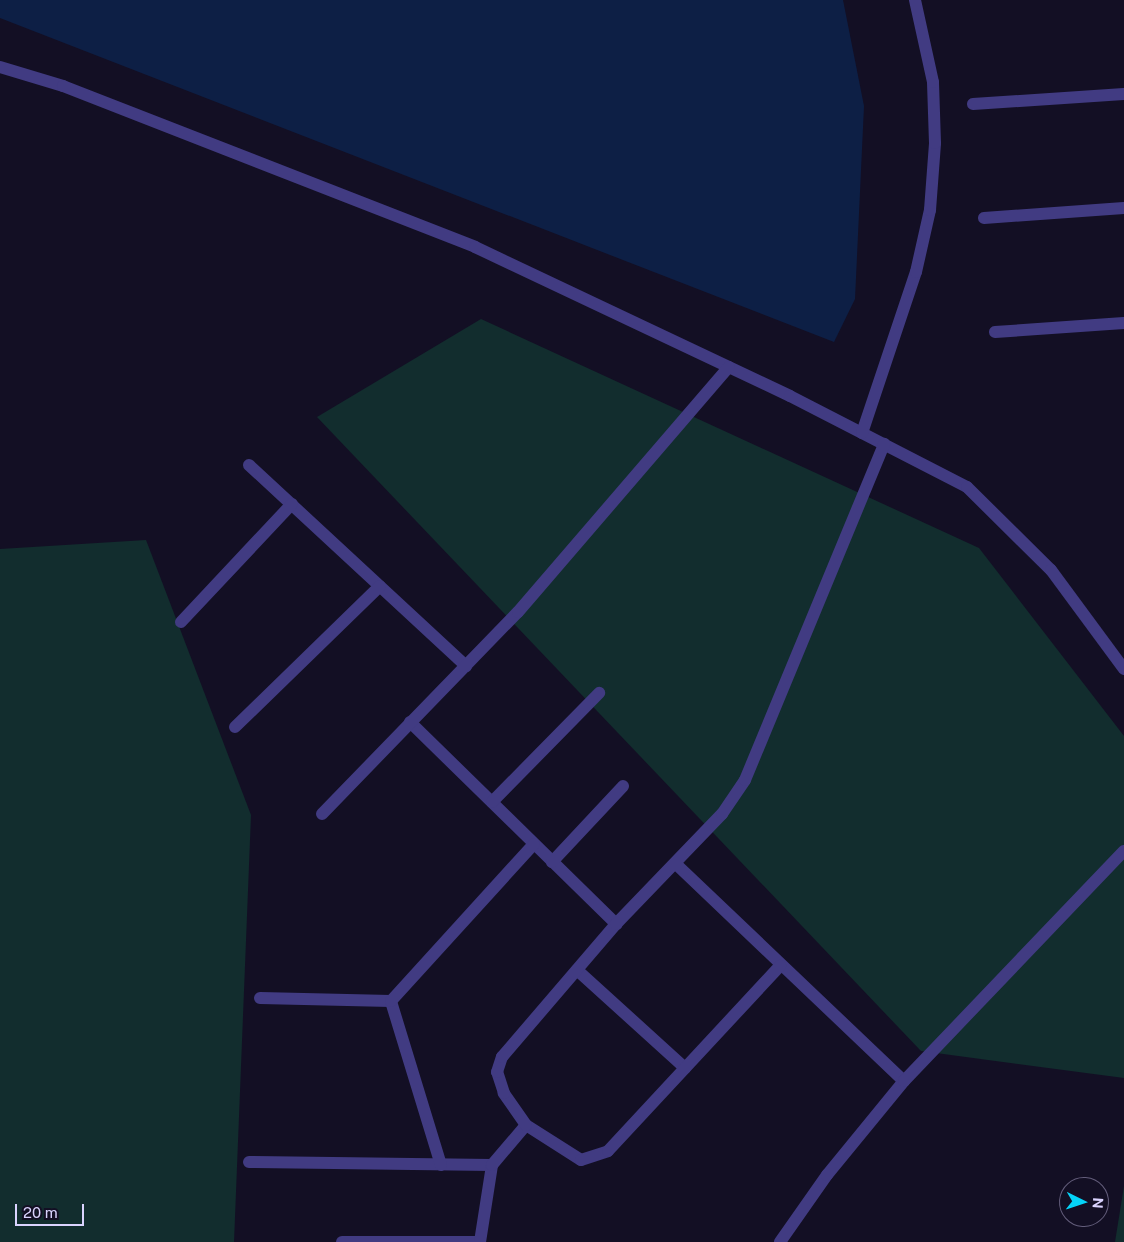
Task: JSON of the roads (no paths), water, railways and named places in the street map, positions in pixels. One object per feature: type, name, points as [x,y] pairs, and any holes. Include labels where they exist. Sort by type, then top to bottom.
[{"type":"street","points":[[862,433],[916,272],[930,210],[933,82],[915,0]]},
{"type":"street","points":[[0,67],[63,86],[475,247],[729,367],[967,487],[1051,570],[1124,669]]},
{"type":"street","points":[[973,104],[1124,94]]},
{"type":"street","points":[[984,218],[1124,208]]},
{"type":"street","points":[[995,332],[1124,323]]},
{"type":"street","points":[[322,814],[518,612],[729,367]]},
{"type":"street","points":[[780,966],[685,1068],[597,1157],[581,1160],[570,1156],[526,1125],[504,1093],[498,1072],[502,1057],[616,924],[677,865],[722,814],[745,780],[884,444]]},
{"type":"street","points":[[249,465],[466,666]]},
{"type":"street","points":[[180,622],[292,504]]},
{"type":"street","points":[[235,727],[380,586]]},
{"type":"street","points":[[492,802],[599,693]]},
{"type":"street","points":[[410,722],[616,924]]},
{"type":"street","points":[[552,862],[623,786]]},
{"type":"street","points":[[260,998],[391,1001],[534,844]]},
{"type":"street","points":[[780,1242],[827,1175],[904,1082],[1124,851]]},
{"type":"street","points":[[677,865],[780,966],[904,1082]]},
{"type":"street","points":[[577,970],[685,1068]]},
{"type":"street","points":[[391,1001],[441,1165]]},
{"type":"street","points":[[342,1242],[480,1242],[492,1165],[526,1125]]},
{"type":"street","points":[[250,1162],[492,1165]]},
{"type":"water","points":[[0,0],[843,0],[864,106],[855,299],[834,342],[0,18]]}]
